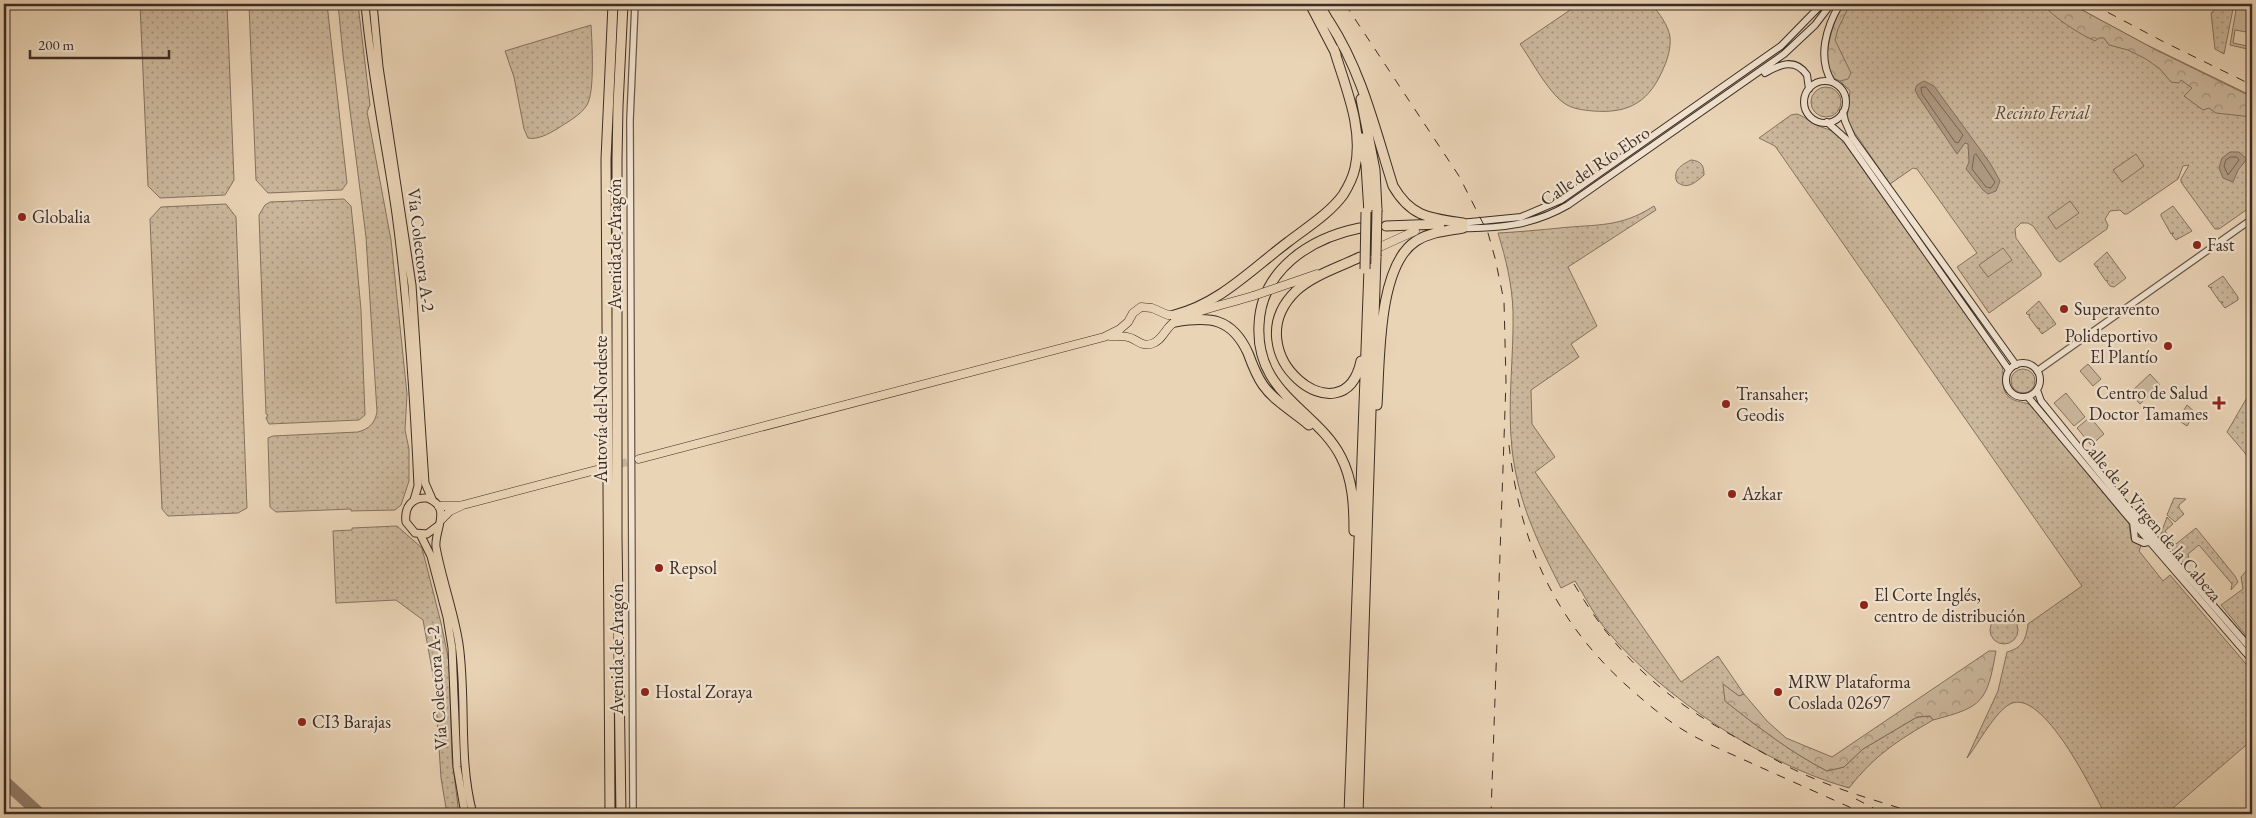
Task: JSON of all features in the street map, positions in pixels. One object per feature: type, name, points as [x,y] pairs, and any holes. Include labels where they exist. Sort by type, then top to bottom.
[{"type":"highway","name":"Autovía del Nordeste","points":[[610,814],[606,159],[613,4]]},
{"type":"highway","name":"Autovía del Nordeste","points":[[621,814],[617,537],[617,160],[623,4]]},
{"type":"highway","points":[[1310,4],[1334,49],[1350,88],[1356,110],[1366,165],[1376,256],[1358,814]]},
{"type":"highway","points":[[1319,4],[1344,45],[1361,84],[1390,177],[1399,196],[1416,212],[1425,217],[1463,225]]},
{"type":"highway","points":[[1329,21],[1351,68],[1364,108],[1375,170],[1371,212],[1367,268],[1362,348],[1359,371],[1354,380],[1341,390],[1322,393],[1309,389],[1292,375],[1282,358],[1278,337],[1280,318],[1289,300],[1306,284],[1360,257],[1415,231]]},
{"type":"highway","points":[[639,459],[1104,337],[1121,336],[1133,339],[1141,344],[1153,343],[1160,338],[1174,318],[1219,296],[1331,208],[1350,184],[1355,169],[1357,133],[1334,49]]},
{"type":"highway","points":[[1386,226],[1443,224]]},
{"type":"highway","points":[[1368,519],[1383,313],[1392,275],[1402,256],[1415,242],[1436,232],[1463,225]]},
{"type":"highway","points":[[1356,626],[1352,488],[1348,473],[1335,448],[1322,430],[1285,395],[1271,375],[1259,344],[1260,310],[1270,284],[1288,262],[1311,245],[1338,234],[1360,228]]},
{"type":"highway","points":[[1174,318],[1252,296],[1360,257]]},
{"type":"highway","points":[[1350,814],[1367,268]]},
{"type":"highway","points":[[1104,337],[1128,322],[1133,313],[1142,307],[1152,308],[1174,318],[1211,319],[1231,329],[1243,344],[1260,379],[1269,392],[1335,448]]},
{"type":"highway","points":[[1161,313],[1165,330]]},
{"type":"highway","points":[[1128,322],[1133,339]]},
{"type":"highway","points":[[440,522],[450,511],[463,505],[596,470]]},
{"type":"highway","points":[[439,506],[463,505]]},
{"type":"main road","name":"Vía Colectora A-2","points":[[365,4],[372,69],[404,280],[413,382],[418,476],[418,486],[414,500]]},
{"type":"main road","name":"Vía Colectora A-2","points":[[373,4],[379,67],[412,285],[425,483],[432,500]]},
{"type":"main road","name":"Calle del Río Ebro","points":[[1415,231],[1521,217],[1562,200],[1780,46],[1822,4]]},
{"type":"main road","name":"Calle del Río Ebro","points":[[1415,231],[1443,224],[1524,224],[1556,212],[1756,75],[1816,25],[1831,4]]},
{"type":"main road","points":[[1720,100],[1782,64],[1794,64],[1804,71],[1809,89],[1805,102],[1809,114],[1820,122],[1827,122],[1839,117],[1844,112],[1846,105],[1843,91],[1832,82],[1825,65],[1825,47],[1829,26],[1840,4]]},
{"type":"main road","points":[[1809,89],[1820,82],[1832,82]]},
{"type":"main road","points":[[1844,112],[1852,137],[2016,365]]},
{"type":"main road","points":[[1827,122],[1846,139],[2009,370]]},
{"type":"main road","points":[[2029,364],[2037,371],[2040,381],[2037,390],[2028,397],[2019,397],[2010,392],[2006,378],[2009,370],[2016,365],[2029,364]]},
{"type":"main road","name":"Calle de la Virgen de la Cabeza","points":[[2037,390],[2038,396],[2046,408],[2252,660]]},
{"type":"main road","name":"Calle de la Virgen de la Cabeza","points":[[2028,397],[2133,522],[2153,540],[2252,650]]},
{"type":"main road","points":[[440,522],[431,533],[420,534],[411,530],[406,522],[406,512],[414,500],[423,498],[432,500],[439,506],[440,522],[435,540],[459,644],[463,745],[473,814]]},
{"type":"main road","name":"Vía Colectora A-2","points":[[420,534],[431,556],[451,642],[455,681],[457,767],[464,814]]},
{"type":"street","name":"Avenida de Aragón","points":[[633,814],[630,120],[635,4]]},
{"type":"street","points":[[2037,371],[2252,219]]},
{"type":"green space","points":[[140,4],[227,4],[234,180],[225,195],[160,198],[148,186]]},
{"type":"green space","points":[[249,4],[327,4],[347,183],[342,190],[268,193],[256,180]]},
{"type":"green space","points":[[338,4],[358,4],[370,105],[367,112],[391,240],[407,394],[405,430],[409,449],[409,481],[401,505],[395,510],[351,511],[351,509],[276,512],[270,507],[268,438],[273,436],[358,432],[371,425],[377,412],[366,237]]},
{"type":"green space","points":[[1579,4],[1652,4],[1663,19],[1670,37],[1668,56],[1652,89],[1637,103],[1618,110],[1606,111],[1582,110],[1567,105],[1552,92],[1520,44]]},
{"type":"green space","name":"Recinto Ferial","points":[[1843,4],[2071,4],[2145,44],[2252,96],[2252,206],[2219,229],[2215,229],[2181,182],[2189,165],[2183,166],[2178,179],[2127,214],[2120,210],[2110,211],[2105,219],[2108,225],[2107,229],[2060,262],[2033,226],[2028,223],[2021,223],[2015,229],[2016,238],[2041,273],[2041,276],[1989,313],[1957,267],[1977,253],[1917,169],[1913,168],[1890,184],[1850,126],[1847,119],[1850,91],[1829,70],[1831,45]]},
{"type":"green space","points":[[1843,4],[1850,4],[1835,40],[1851,73],[1848,79],[1840,81],[1832,76],[1828,68],[1827,57],[1831,33]]},
{"type":"green space","points":[[2042,4],[2071,4],[2156,50],[2252,97],[2252,117],[2216,113],[2209,108],[2203,110],[2184,96],[2192,88],[2181,80],[2179,83],[2171,82],[2160,69],[2146,59],[2128,50],[2109,45],[2104,38],[2099,38],[2095,41],[2080,33],[2060,20]]},
{"type":"green space","points":[[2222,4],[2234,4],[2224,54],[2215,49],[2211,13]]},
{"type":"green space","points":[[2237,4],[2252,4],[2252,33],[2235,30],[2233,43],[2252,47],[2252,50],[2230,45]]},
{"type":"green space","points":[[591,25],[592,78],[590,99],[587,105],[577,116],[547,135],[528,138],[524,129],[514,77],[505,51]]},
{"type":"green space","points":[[1826,87],[1837,91],[1841,102],[1837,113],[1826,117],[1815,113],[1811,102],[1815,91]]},
{"type":"green space","points":[[1797,114],[1840,137],[2000,362],[2003,371],[2004,389],[2009,397],[2032,406],[2129,524],[2131,539],[2141,546],[2139,551],[2163,581],[2170,575],[2252,671],[2252,740],[2166,814],[2105,814],[2065,744],[2037,711],[2023,703],[2010,704],[2004,708],[1967,758],[1998,691],[2007,652],[2020,646],[2026,635],[2028,624],[2082,586],[1775,146],[1759,138],[1791,115]]},
{"type":"green space","points":[[2136,154],[2144,166],[2122,182],[2113,170]]},
{"type":"green space","points":[[1691,160],[1701,164],[1704,175],[1688,185],[1677,182],[1677,172],[1681,166]]},
{"type":"green space","points":[[344,199],[351,206],[355,244],[361,310],[365,415],[359,420],[269,424],[266,418],[268,415],[266,414],[259,215],[265,205],[270,202]]},
{"type":"green space","points":[[2070,201],[2079,213],[2056,229],[2048,217]]},
{"type":"green space","points":[[226,204],[236,217],[247,508],[238,513],[168,516],[162,509],[150,219],[161,207]]},
{"type":"green space","points":[[1654,206],[1656,210],[1568,267],[1597,326],[1571,344],[1579,357],[1531,390],[1532,424],[1555,457],[1535,472],[1681,682],[1718,656],[1744,694],[1739,696],[1724,685],[1725,701],[1762,730],[1800,756],[1827,771],[1844,767],[1863,749],[1917,717],[1930,716],[1933,720],[1887,749],[1868,766],[1849,788],[1784,763],[1750,746],[1718,726],[1658,681],[1631,657],[1603,626],[1575,581],[1561,588],[1544,554],[1524,504],[1512,449],[1510,397],[1513,328],[1512,301],[1504,252],[1498,233],[1608,224],[1630,218]]},
{"type":"green space","points":[[2173,206],[2192,231],[2176,240],[2172,235],[2174,233],[2171,234],[2161,216],[2161,214]]},
{"type":"green space","points":[[2003,248],[2012,260],[1988,277],[1979,265]]},
{"type":"green space","points":[[2107,252],[2126,278],[2114,287],[2110,286],[2107,282],[2108,280],[2106,281],[2097,268],[2098,266],[2096,267],[2094,264]]},
{"type":"green space","points":[[2223,276],[2238,297],[2238,300],[2225,308],[2221,303],[2223,302],[2220,302],[2211,289],[2212,287],[2208,286]]},
{"type":"green space","points":[[2039,301],[2056,324],[2042,334],[2039,330],[2040,328],[2038,329],[2029,317],[2030,314],[2026,313]]},
{"type":"green space","points":[[2088,364],[2101,379],[2093,386],[2080,371]]},
{"type":"green space","points":[[2023,369],[2031,373],[2035,381],[2031,389],[2023,393],[2015,389],[2011,381],[2015,373]]},
{"type":"green space","points":[[2150,374],[2160,385],[2140,404],[2130,393]]},
{"type":"green space","points":[[2252,389],[2252,466],[2245,453],[2227,432]]},
{"type":"green space","points":[[2066,393],[2085,417],[2074,426],[2054,403]]},
{"type":"green space","points":[[2187,405],[2195,412],[2187,426],[2178,420]]},
{"type":"green space","points":[[2090,417],[2104,434],[2091,445],[2077,428]]},
{"type":"green space","points":[[2174,498],[2186,499],[2179,505],[2184,514],[2175,522],[2167,515]]},
{"type":"green space","points":[[2167,517],[2173,524],[2165,531],[2176,544],[2196,528],[2235,576],[2238,582],[2231,590],[2232,584],[2199,545],[2188,554],[2189,559],[2184,564],[2160,536]]},
{"type":"green space","points":[[397,526],[422,548],[441,623],[449,662],[452,758],[459,814],[447,814],[441,778],[435,686],[423,620],[396,600],[336,603],[333,531],[352,530],[352,528]]},
{"type":"green space","points":[[2252,564],[2252,643],[2221,605],[2243,589],[2241,577]]},
{"type":"green space","points":[[2004,616],[2014,620],[2018,630],[2014,640],[2004,644],[1994,640],[1990,630],[1994,620]]},
{"type":"green space","points":[[1989,651],[1996,651],[1993,668],[1985,692],[1973,706],[1933,720],[1930,716],[1917,717],[1863,749],[1844,767],[1827,771],[1813,764],[1762,730],[1725,701],[1723,684],[1739,696],[1744,694],[1767,721],[1786,738],[1832,757]]},
{"type":"water","points":[[1924,81],[1934,86],[1990,163],[2000,181],[1996,191],[1988,194],[1983,190],[1966,169],[1969,162],[1968,144],[1965,143],[1957,154],[1918,96],[1915,90],[1917,85]]},
{"type":"water","points":[[2230,152],[2239,152],[2247,159],[2238,170],[2233,182],[2223,178],[2219,168],[2222,158]]},
{"type":"taxiway","points":[[4,781],[40,814]]},
{"type":"tunnel","points":[[596,470],[639,459]]},
{"type":"railway","points":[[1345,4],[1459,176],[1488,233],[1504,301],[1506,381],[1491,814]]},
{"type":"railway","points":[[2092,4],[2252,85]]},
{"type":"railway","points":[[1509,445],[1514,481],[1522,514],[1544,577],[1578,633],[1600,659],[1645,702],[1688,733],[1865,814]]},
{"type":"railway","points":[[1574,584],[1591,611],[1627,656],[1668,694],[1691,710],[1761,752],[1806,775],[1853,793],[1919,814]]},
{"type":"railway","points":[[1856,799],[1877,810]]},
{"type":"place","name":"Globalia","points":[[22,217]]},
{"type":"place","name":"Fast","points":[[2197,245]]},
{"type":"place","name":"Superavento","points":[[2064,309]]},
{"type":"place","name":"Polideportivo El Plantío","points":[[2168,346]]},
{"type":"place","name":"Centro de Salud Doctor Tamames","points":[[2219,403]]},
{"type":"place","name":"Transaher; Geodis","points":[[1726,404]]},
{"type":"place","name":"Azkar","points":[[1732,494]]},
{"type":"place","name":"Repsol","points":[[659,568]]},
{"type":"place","name":"El Corte Inglés, centro de distribución","points":[[1864,605]]},
{"type":"place","name":"Hostal Zoraya","points":[[645,692]]},
{"type":"place","name":"MRW Plataforma Coslada 02697","points":[[1778,692]]},
{"type":"place","name":"CI3 Barajas","points":[[302,722]]}]
